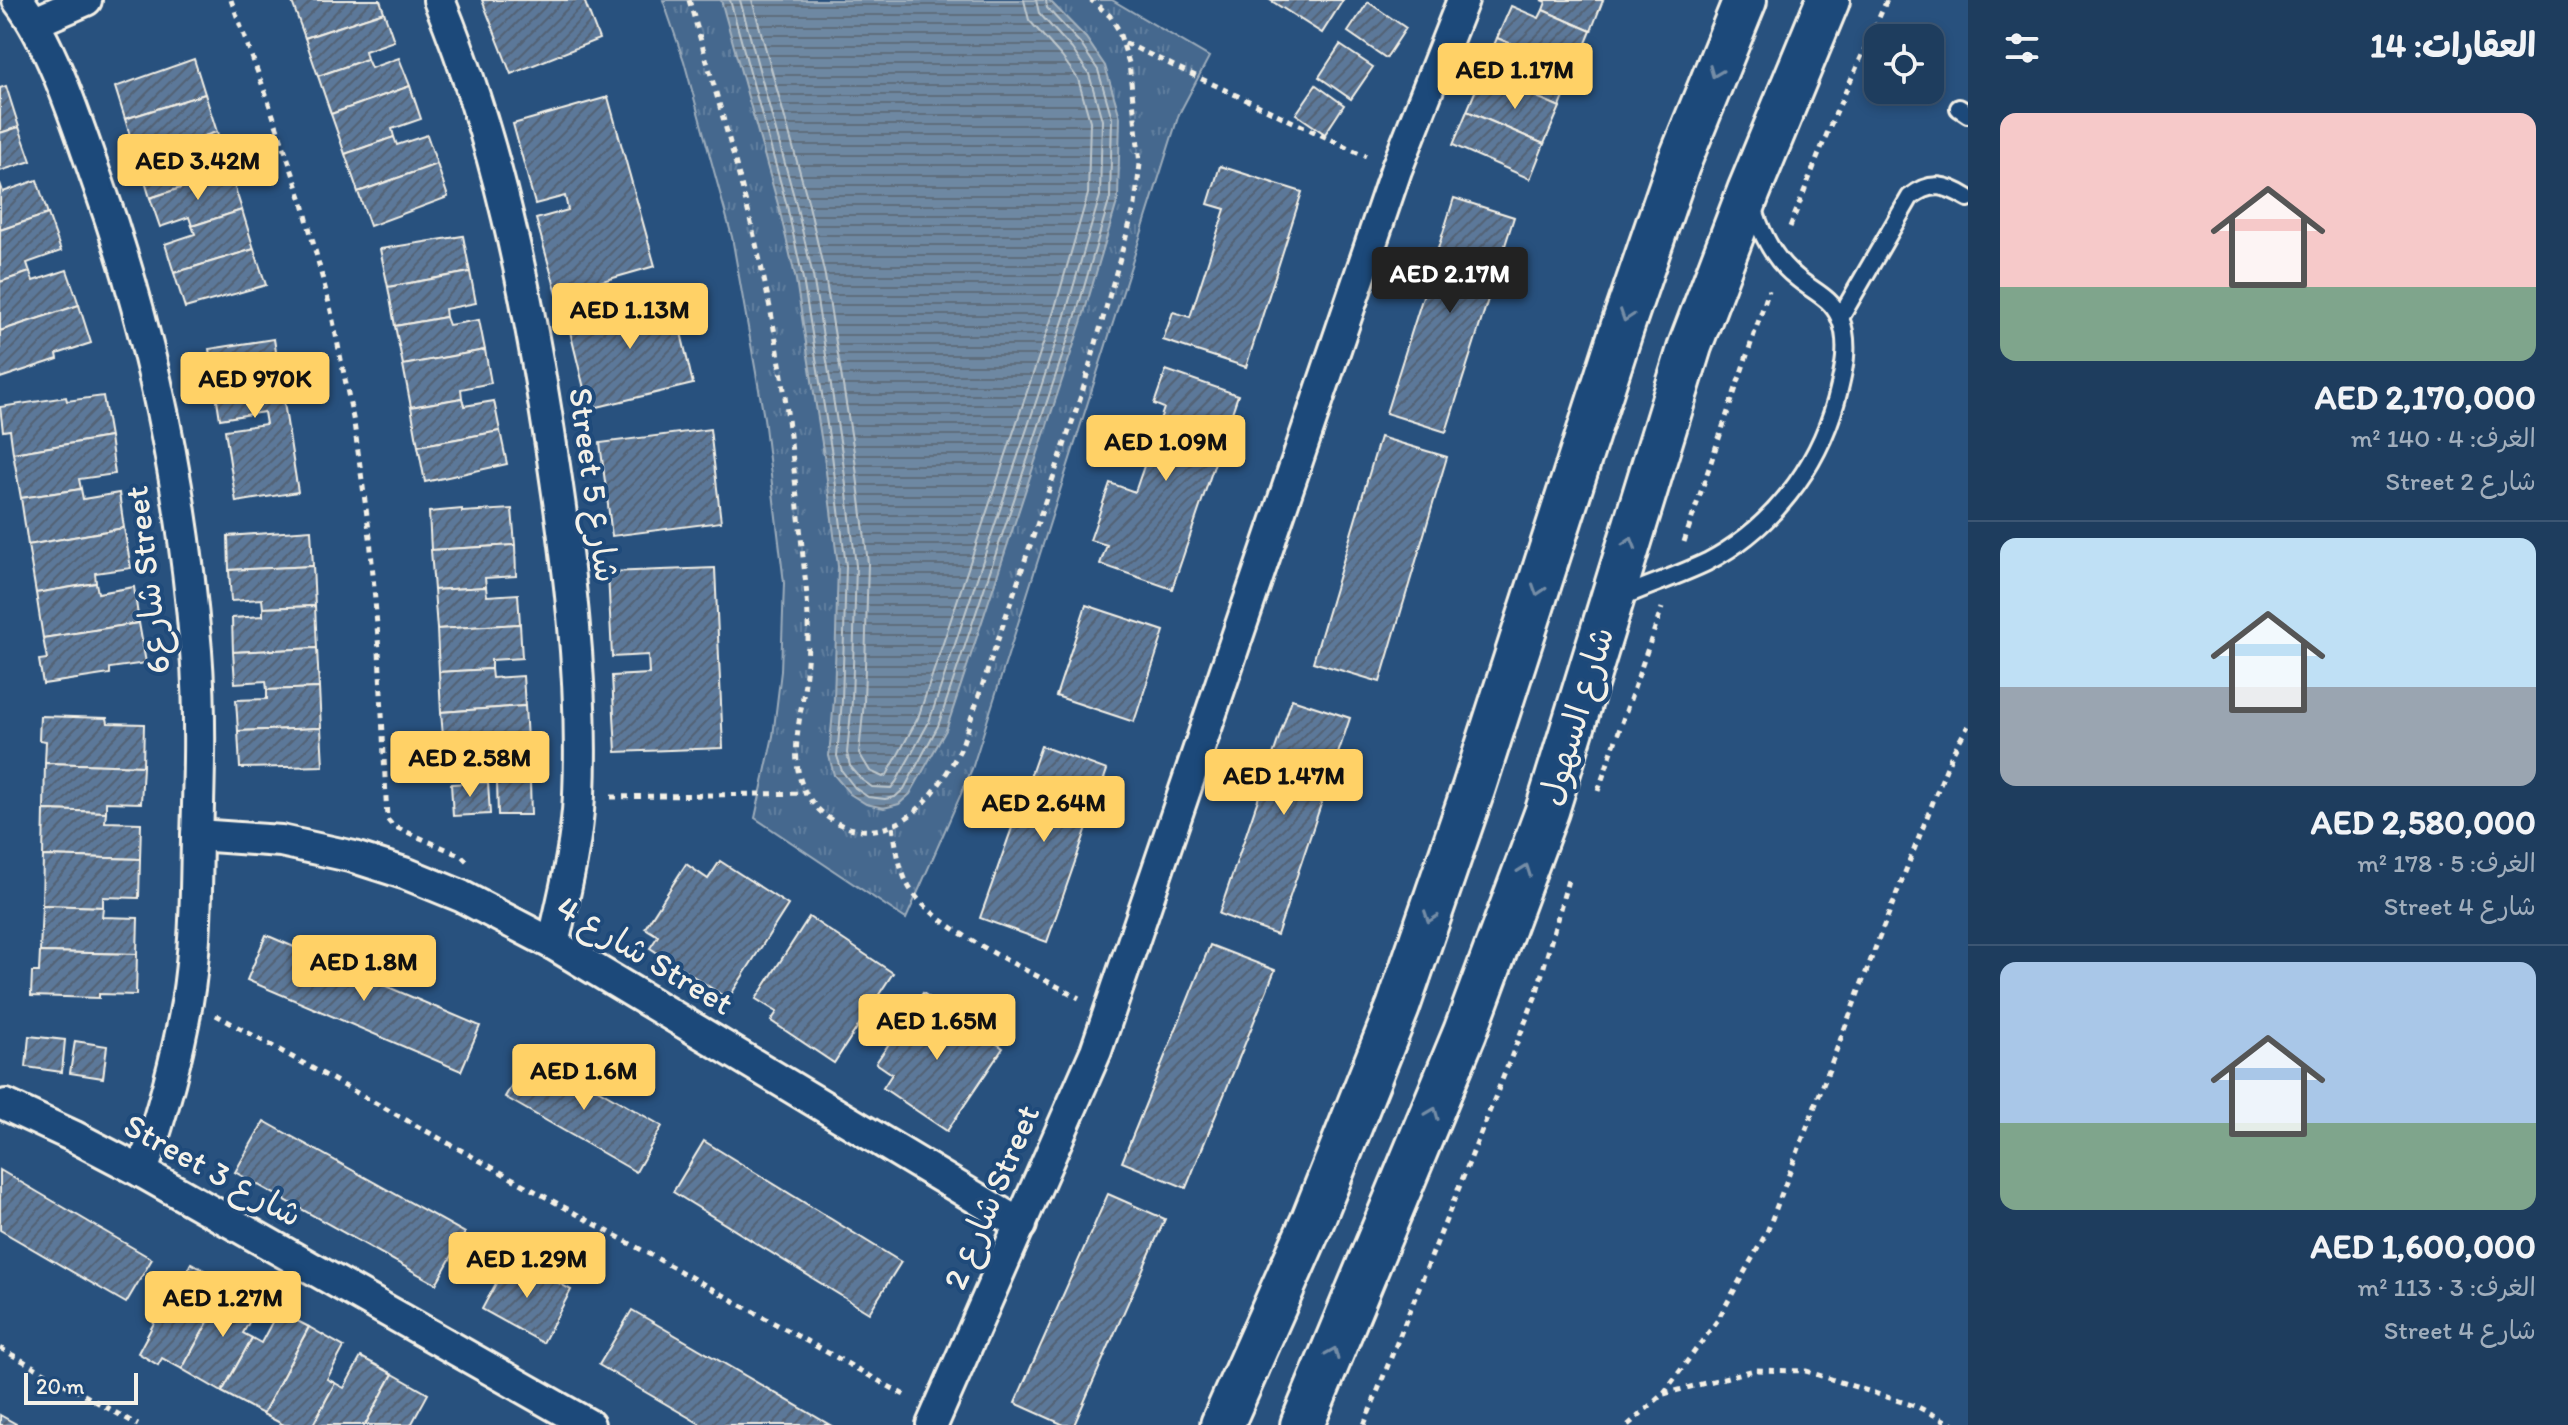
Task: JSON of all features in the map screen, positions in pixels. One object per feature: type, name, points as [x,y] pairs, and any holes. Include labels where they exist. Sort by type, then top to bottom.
[{"type":"main road","points":[[1222,1425],[1312,1222],[1398,1007],[1474,787],[1678,165],[1745,0]]},
{"type":"main road","name":"شارع السهول","points":[[1302,1425],[1465,1032],[1547,811],[1690,346],[1749,191],[1828,0]]},
{"type":"street","points":[[27,11],[86,0]]},
{"type":"street","name":"Street شارع 5","points":[[439,0],[488,139],[513,235],[533,332],[563,520],[574,613],[579,705],[579,798],[569,872],[553,944]]},
{"type":"street","name":"شارع 2 Street","points":[[935,1419],[1096,1051],[1396,170],[1463,0]]},
{"type":"street","name":"شارع6 Street","points":[[27,11],[81,135],[120,243],[150,355],[173,469],[196,651],[200,743],[195,918],[188,999],[177,1057],[142,1172]]},
{"type":"street","name":"شارع 4 Street","points":[[197,835],[281,841],[354,857],[461,896],[553,944],[1021,1225]]},
{"type":"street","name":"Street شارع 3","points":[[6,1105],[142,1172],[589,1425]]},
{"type":"lane","points":[[1840,318],[1910,197],[1918,191],[1947,185],[1968,198]]},
{"type":"lane","points":[[1612,601],[1706,562],[1738,543],[1775,511],[1806,471],[1828,427],[1842,380],[1845,348],[1840,318],[1829,299],[1795,277],[1772,253],[1758,223],[1749,191]]},
{"type":"path","points":[[231,0],[302,200],[331,311],[354,423],[373,579],[387,819],[393,826],[466,860],[469,870],[461,896]]},
{"type":"path","points":[[689,0],[745,196],[783,388],[808,603],[806,669],[796,739],[797,758],[806,793],[821,813],[843,826],[868,831],[893,827],[914,813],[933,794],[961,748],[1082,393],[1131,225],[1139,185],[1139,143],[1125,43],[1110,16],[1091,0]]},
{"type":"path","points":[[1598,793],[1779,260],[1830,126],[1887,0]]},
{"type":"path","points":[[1125,43],[1396,170]]},
{"type":"path","points":[[1628,1425],[1663,1394],[1717,1321],[1767,1232],[1886,919],[1952,754],[1968,726]]},
{"type":"path","points":[[579,798],[806,793]]},
{"type":"path","points":[[893,827],[908,885],[927,907],[949,926],[1082,1001]]},
{"type":"path","points":[[1364,1425],[1536,995],[1573,866]]},
{"type":"path","points":[[188,999],[935,1419]]},
{"type":"path","points":[[0,1348],[138,1425]]},
{"type":"path","points":[[1663,1394],[1754,1370],[1806,1371],[1918,1407],[1954,1425]]},
{"type":"green space","points":[[663,0],[1112,0],[1209,57],[1179,114],[972,769],[906,919],[755,818],[773,736],[781,671],[784,583],[764,418],[732,237],[684,61]]},
{"type":"water","points":[[721,0],[1049,0],[1086,38],[1105,66],[1120,117],[1118,199],[1082,320],[946,730],[910,794],[899,804],[884,808],[866,804],[850,794],[834,775],[829,756],[838,566],[824,456],[796,280]]},
{"type":"building","points":[[380,0],[384,12],[305,38],[292,2]]},
{"type":"building","points":[[482,0],[584,0],[599,39],[511,74]]},
{"type":"building","points":[[1270,0],[1343,0],[1322,33]]},
{"type":"building","points":[[1541,0],[1603,0],[1591,31],[1543,10],[1546,2]]},
{"type":"building","points":[[1368,2],[1406,28],[1386,58],[1348,32]]},
{"type":"building","points":[[1511,6],[1539,18],[1543,10],[1591,31],[1575,70],[1497,38]]},
{"type":"building","points":[[384,12],[394,41],[365,51],[367,59],[318,76],[305,38]]},
{"type":"building","points":[[1497,38],[1575,70],[1560,107],[1511,86],[1514,78],[1485,66]]},
{"type":"building","points":[[1340,45],[1373,67],[1351,99],[1319,77]]},
{"type":"building","points":[[399,58],[410,86],[331,114],[318,76],[367,59],[371,68]]},
{"type":"building","points":[[194,59],[205,94],[125,119],[115,87]]},
{"type":"building","points":[[1479,82],[1508,94],[1511,86],[1560,107],[1544,144],[1467,111]]},
{"type":"building","points":[[1316,85],[1344,105],[1325,134],[1296,114]]},
{"type":"building","points":[[6,86],[19,127],[0,133],[0,88]]},
{"type":"building","points":[[410,86],[421,119],[392,129],[394,137],[345,154],[331,114]]},
{"type":"building","points":[[205,94],[217,132],[167,148],[164,139],[134,149],[125,119]]},
{"type":"building","points":[[608,97],[655,266],[557,294],[536,219],[568,210],[565,196],[535,204],[513,124]]},
{"type":"building","points":[[1467,111],[1544,144],[1530,179],[1453,145]]},
{"type":"building","points":[[19,127],[31,161],[0,171],[0,133]]},
{"type":"building","points":[[217,132],[230,172],[150,198],[140,165],[170,156],[167,148]]},
{"type":"building","points":[[427,135],[437,164],[358,192],[345,154],[394,137],[397,145]]},
{"type":"building","points":[[437,164],[448,197],[370,226],[358,192]]},
{"type":"building","points":[[1220,166],[1302,192],[1246,367],[1163,340],[1173,312],[1190,317],[1225,209],[1208,204]]},
{"type":"building","points":[[230,172],[242,210],[192,226],[189,217],[160,227],[150,198]]},
{"type":"building","points":[[37,180],[48,214],[0,230],[0,183],[3,192]]},
{"type":"building","points":[[1454,198],[1514,217],[1446,432],[1386,413]]},
{"type":"building","points":[[242,210],[254,249],[174,273],[165,244],[195,234],[192,226]]},
{"type":"building","points":[[48,214],[61,251],[27,263],[30,272],[0,282],[0,230]]},
{"type":"building","points":[[463,236],[470,272],[388,287],[380,249]]},
{"type":"building","points":[[254,249],[266,285],[185,308],[174,273]]},
{"type":"building","points":[[67,270],[79,305],[0,331],[0,282],[30,272],[33,281]]},
{"type":"building","points":[[470,272],[476,303],[445,309],[446,317],[395,326],[388,287]]},
{"type":"building","points":[[672,294],[693,384],[589,409],[567,319]]},
{"type":"building","points":[[79,305],[91,343],[57,354],[58,359],[0,378],[0,331]]},
{"type":"building","points":[[446,317],[449,325],[479,320],[485,350],[403,365],[395,326]]},
{"type":"building","points":[[274,339],[298,492],[236,502],[225,430],[266,424],[264,412],[220,419],[209,349]]},
{"type":"building","points":[[485,350],[491,383],[461,389],[462,398],[411,407],[403,365]]},
{"type":"building","points":[[1166,370],[1238,395],[1172,589],[1100,564],[1107,545],[1090,540],[1110,483],[1135,492],[1164,408],[1154,404]]},
{"type":"building","points":[[103,396],[110,437],[13,453],[10,430],[3,431],[0,407],[66,397],[67,401]]},
{"type":"building","points":[[462,398],[464,406],[494,401],[500,431],[418,446],[411,407]]},
{"type":"building","points":[[710,429],[721,522],[612,536],[600,443]]},
{"type":"building","points":[[500,431],[507,464],[425,482],[418,446]]},
{"type":"building","points":[[110,437],[115,474],[79,479],[81,489],[21,498],[13,453]]},
{"type":"building","points":[[1380,437],[1447,457],[1380,682],[1313,662]]},
{"type":"building","points":[[81,489],[83,499],[119,493],[124,528],[28,545],[21,498]]},
{"type":"building","points":[[462,509],[462,512],[512,509],[515,545],[431,550],[429,512]]},
{"type":"building","points":[[124,528],[131,568],[95,573],[96,583],[36,593],[28,545]]},
{"type":"building","points":[[311,530],[313,566],[229,570],[228,536]]},
{"type":"building","points":[[515,545],[516,576],[485,578],[486,587],[434,590],[431,550]]},
{"type":"building","points":[[313,566],[315,606],[263,608],[262,599],[231,601],[229,570]]},
{"type":"building","points":[[715,568],[723,748],[616,752],[612,676],[649,674],[648,655],[612,657],[608,572]]},
{"type":"building","points":[[96,583],[98,593],[134,587],[139,623],[43,638],[36,593]]},
{"type":"building","points":[[486,587],[487,596],[518,594],[520,624],[437,629],[434,590]]},
{"type":"building","points":[[1086,605],[1164,631],[1134,722],[1056,696]]},
{"type":"building","points":[[315,606],[317,648],[233,652],[232,618],[263,616],[263,608]]},
{"type":"building","points":[[139,623],[146,663],[110,668],[110,674],[43,684],[39,660],[47,659],[43,638]]},
{"type":"building","points":[[520,624],[522,658],[491,660],[491,669],[439,672],[437,629]]},
{"type":"building","points":[[317,648],[319,688],[267,690],[266,681],[235,683],[233,652]]},
{"type":"building","points":[[491,669],[492,678],[523,676],[525,706],[441,712],[439,672]]},
{"type":"building","points":[[319,688],[321,728],[238,731],[236,700],[267,699],[267,690]]},
{"type":"building","points":[[1292,699],[1350,718],[1277,935],[1219,914]]},
{"type":"building","points":[[525,706],[527,740],[444,748],[441,712]]},
{"type":"building","points":[[40,716],[107,718],[108,723],[144,724],[143,766],[45,763],[46,741],[39,740]]},
{"type":"building","points":[[321,728],[323,766],[240,768],[238,731]]},
{"type":"building","points":[[1041,746],[1107,770],[1047,942],[980,918]]},
{"type":"building","points":[[45,763],[143,766],[141,803],[106,802],[106,812],[44,810]]},
{"type":"building","points":[[488,782],[490,814],[453,816],[451,784]]},
{"type":"building","points":[[530,782],[531,815],[498,815],[497,783]]},
{"type":"building","points":[[44,810],[106,812],[105,822],[141,823],[140,859],[43,856]]},
{"type":"building","points":[[43,856],[140,859],[139,898],[103,897],[103,907],[42,905]]},
{"type":"building","points":[[720,861],[788,905],[728,999],[650,948],[658,936],[645,928],[686,864],[708,879]]},
{"type":"building","points":[[42,905],[103,907],[102,917],[138,918],[137,954],[40,952]]},
{"type":"building","points":[[809,917],[893,973],[834,1063],[771,1021],[777,1012],[756,999]]},
{"type":"building","points":[[266,935],[480,1026],[461,1071],[247,980]]},
{"type":"building","points":[[1210,945],[1275,970],[1186,1188],[1122,1162]]},
{"type":"building","points":[[40,952],[137,954],[136,995],[99,994],[99,998],[31,996],[32,972],[39,972]]},
{"type":"building","points":[[923,993],[1003,1048],[947,1131],[883,1088],[892,1074],[876,1063]]},
{"type":"building","points":[[29,1036],[65,1040],[62,1072],[26,1067]]},
{"type":"building","points":[[75,1041],[107,1046],[103,1078],[70,1073]]},
{"type":"building","points":[[531,1051],[662,1126],[636,1172],[505,1097]]},
{"type":"building","points":[[264,1121],[465,1233],[436,1284],[235,1172]]},
{"type":"building","points":[[704,1141],[901,1262],[869,1313],[673,1192]]},
{"type":"building","points":[[0,1170],[152,1259],[126,1303],[0,1230]]},
{"type":"building","points":[[1108,1194],[1165,1219],[1074,1425],[1064,1425],[1015,1403]]},
{"type":"building","points":[[511,1256],[571,1290],[543,1343],[482,1309]]},
{"type":"building","points":[[191,1263],[229,1284],[182,1369],[162,1358],[158,1365],[138,1353],[170,1293],[174,1296]]},
{"type":"building","points":[[229,1284],[261,1301],[243,1333],[252,1338],[222,1392],[182,1369]]},
{"type":"building","points":[[632,1310],[830,1425],[702,1425],[599,1365]]},
{"type":"building","points":[[278,1311],[309,1327],[263,1414],[222,1392],[252,1338],[261,1343]]},
{"type":"building","points":[[309,1327],[344,1347],[327,1379],[335,1383],[313,1425],[284,1425],[263,1414]]},
{"type":"building","points":[[361,1357],[393,1374],[365,1425],[313,1425],[335,1383],[344,1388]]},
{"type":"building","points":[[393,1374],[428,1394],[411,1425],[365,1425]]},
{"type":"building","points":[[0,1415],[18,1425],[0,1425]]}]
